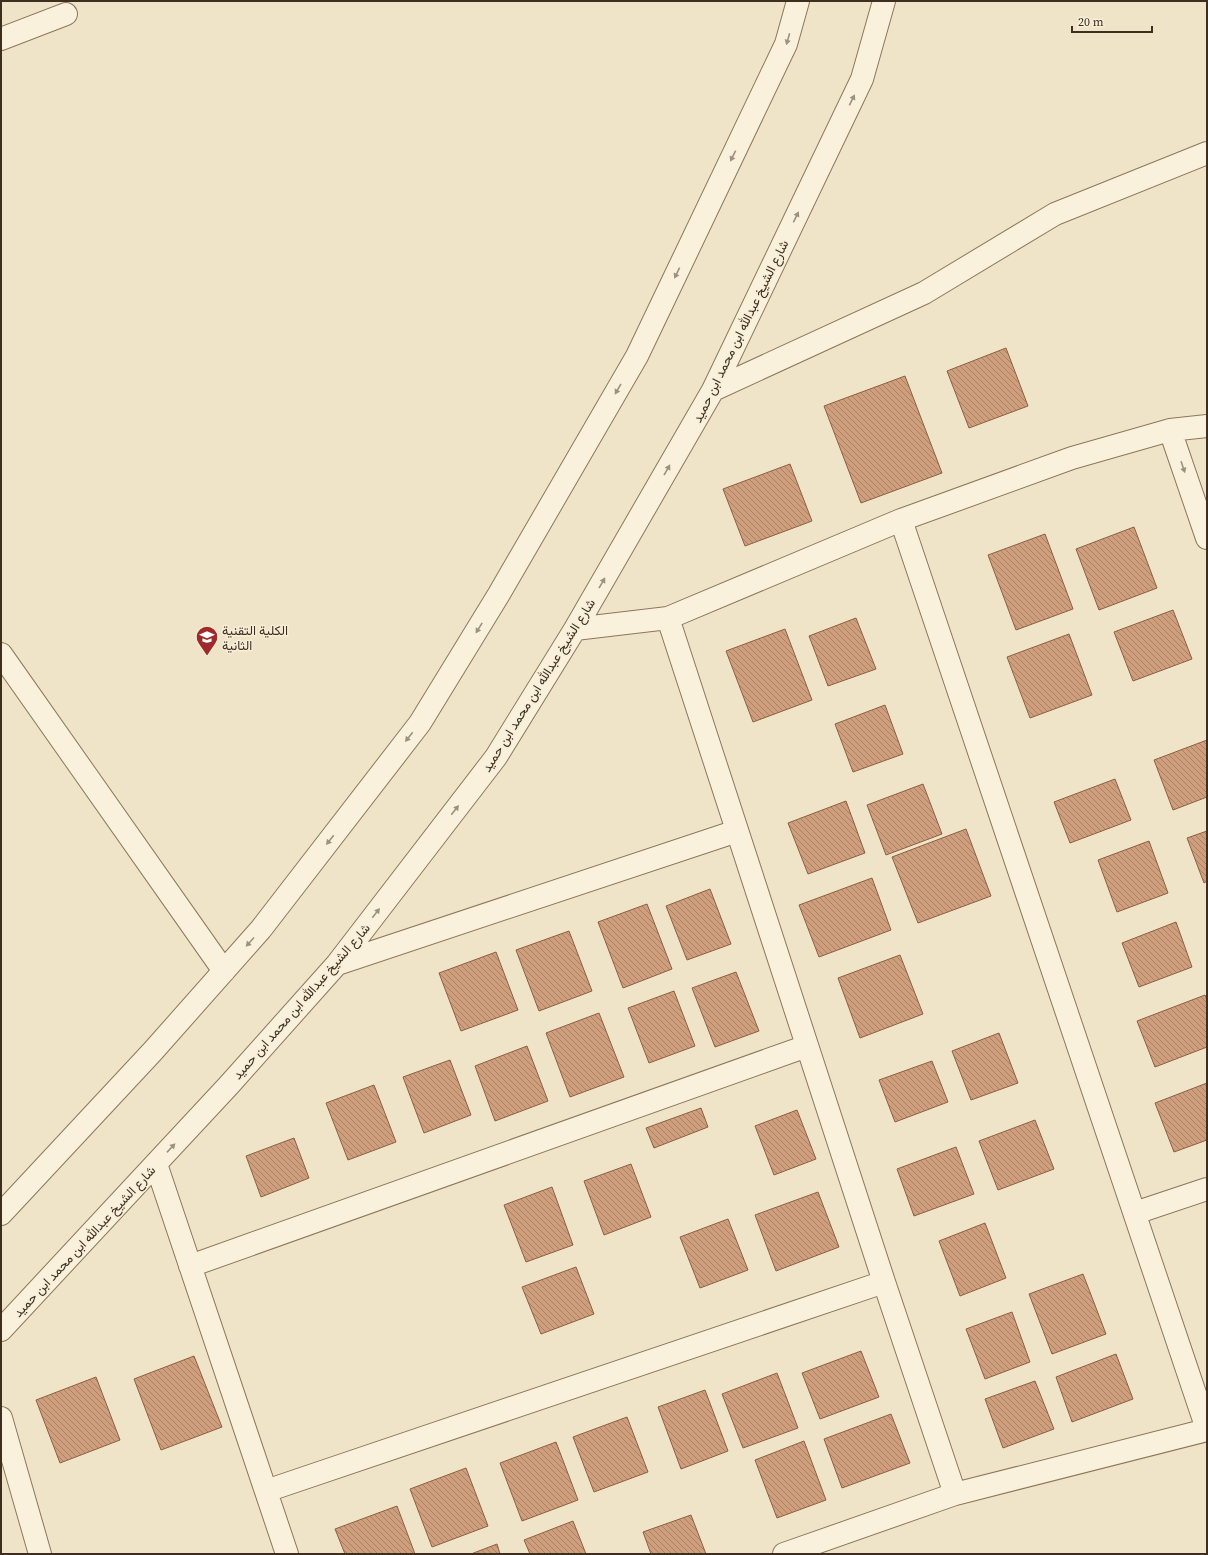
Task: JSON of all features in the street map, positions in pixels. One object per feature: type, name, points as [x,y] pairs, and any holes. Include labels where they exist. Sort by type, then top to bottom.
[{"type":"street","points":[[1,1214],[154,1051],[261,929],[420,723],[499,594],[637,356],[786,44],[798,1]]},
{"type":"street","name":"شارع الشيخ عبدالله ابن محمد ابن حميد","points":[[1,1330],[229,1085],[337,964],[496,757],[575,629],[713,390],[862,79],[884,1]]},
{"type":"street","points":[[1,39],[66,14]]},
{"type":"street","points":[[713,390],[924,293],[1055,214],[1207,153]]},
{"type":"street","points":[[575,629],[668,618],[901,520],[1072,458],[1170,430],[1207,426]]},
{"type":"street","points":[[1170,430],[1207,538]]},
{"type":"street","points":[[784,1554],[955,1494],[1207,1429],[901,520]]},
{"type":"street","points":[[668,618],[884,1282],[955,1494]]},
{"type":"street","points":[[1,654],[224,971]]},
{"type":"street","points":[[337,964],[738,831]]},
{"type":"street","points":[[190,1266],[807,1046]]},
{"type":"street","points":[[156,1164],[287,1554]]},
{"type":"street","points":[[1134,1213],[1207,1189]]},
{"type":"street","points":[[266,1491],[884,1282]]},
{"type":"street","points":[[1,1418],[40,1554]]},
{"type":"building","points":[[1006,348],[1028,406],[969,428],[947,371]]},
{"type":"building","points":[[905,376],[942,473],[861,503],[824,406]]},
{"type":"building","points":[[790,464],[812,521],[745,546],[723,489]]},
{"type":"building","points":[[1134,527],[1157,588],[1099,610],[1076,549]]},
{"type":"building","points":[[1045,534],[1073,609],[1016,630],[988,555]]},
{"type":"building","points":[[1173,610],[1192,659],[1133,681],[1114,632]]},
{"type":"building","points":[[856,618],[876,669],[828,686],[809,636]]},
{"type":"building","points":[[785,629],[812,700],[753,722],[726,651]]},
{"type":"building","points":[[1069,634],[1092,695],[1030,718],[1007,657]]},
{"type":"building","points":[[885,705],[903,754],[853,772],[835,724]]},
{"type":"building","points":[[1207,740],[1207,797],[1173,810],[1154,760]]},
{"type":"building","points":[[1115,779],[1131,820],[1070,843],[1054,802]]},
{"type":"building","points":[[923,784],[942,834],[886,855],[867,805]]},
{"type":"building","points":[[846,801],[865,853],[808,874],[788,823]]},
{"type":"building","points":[[966,829],[991,896],[918,923],[892,857]]},
{"type":"building","points":[[1207,831],[1207,881],[1204,883],[1187,838]]},
{"type":"building","points":[[1149,841],[1168,893],[1117,912],[1098,860]]},
{"type":"building","points":[[872,878],[891,930],[819,957],[799,905]]},
{"type":"building","points":[[710,889],[731,944],[687,960],[666,906]]},
{"type":"building","points":[[647,904],[672,969],[623,988],[598,922]]},
{"type":"building","points":[[1176,922],[1192,967],[1139,987],[1122,943]]},
{"type":"building","points":[[569,931],[592,991],[539,1011],[516,950]]},
{"type":"building","points":[[496,952],[518,1010],[461,1031],[439,973]]},
{"type":"building","points":[[900,955],[923,1014],[860,1038],[838,978]]},
{"type":"building","points":[[736,972],[759,1031],[715,1047],[692,988]]},
{"type":"building","points":[[674,991],[695,1046],[649,1063],[628,1008]]},
{"type":"building","points":[[1205,995],[1207,1000],[1207,1047],[1155,1067],[1137,1021]]},
{"type":"building","points":[[599,1013],[624,1077],[570,1097],[546,1033]]},
{"type":"building","points":[[999,1033],[1018,1083],[971,1100],[952,1051]]},
{"type":"building","points":[[527,1046],[548,1101],[495,1121],[475,1066]]},
{"type":"building","points":[[450,1060],[471,1115],[424,1133],[403,1077]]},
{"type":"building","points":[[932,1061],[948,1102],[895,1122],[879,1080]]},
{"type":"building","points":[[1207,1083],[1207,1140],[1174,1152],[1155,1103]]},
{"type":"building","points":[[374,1085],[396,1142],[348,1160],[326,1103]]},
{"type":"building","points":[[701,1108],[708,1127],[654,1148],[646,1128]]},
{"type":"building","points":[[797,1110],[816,1159],[774,1175],[755,1126]]},
{"type":"building","points":[[1035,1120],[1054,1169],[998,1190],[979,1141]]},
{"type":"building","points":[[294,1138],[309,1178],[261,1197],[246,1156]]},
{"type":"building","points":[[956,1147],[974,1194],[914,1216],[897,1169]]},
{"type":"building","points":[[631,1164],[651,1217],[604,1235],[584,1181]]},
{"type":"building","points":[[552,1187],[573,1245],[526,1262],[504,1205]]},
{"type":"building","points":[[818,1192],[839,1247],[776,1271],[755,1215]]},
{"type":"building","points":[[728,1219],[748,1270],[700,1288],[680,1237]]},
{"type":"building","points":[[985,1223],[1006,1278],[960,1296],[939,1241]]},
{"type":"building","points":[[576,1267],[594,1314],[541,1334],[522,1287]]},
{"type":"building","points":[[1083,1274],[1106,1334],[1052,1354],[1029,1294]]},
{"type":"building","points":[[1012,1312],[1030,1362],[985,1379],[966,1329]]},
{"type":"building","points":[[861,1351],[879,1397],[820,1419],[802,1373]]},
{"type":"building","points":[[1116,1354],[1133,1399],[1072,1422],[1056,1377]]},
{"type":"building","points":[[194,1356],[222,1427],[161,1450],[134,1379]]},
{"type":"building","points":[[777,1373],[798,1428],[743,1448],[722,1394]]},
{"type":"building","points":[[96,1377],[120,1440],[60,1463],[36,1400]]},
{"type":"building","points":[[1035,1381],[1054,1429],[1003,1448],[985,1399]]},
{"type":"building","points":[[705,1390],[728,1451],[681,1469],[658,1407]]},
{"type":"building","points":[[891,1414],[910,1463],[842,1488],[824,1439]]},
{"type":"building","points":[[627,1417],[648,1472],[594,1492],[573,1437]]},
{"type":"building","points":[[804,1441],[826,1500],[777,1518],[755,1460]]},
{"type":"building","points":[[556,1442],[578,1500],[522,1521],[500,1463]]},
{"type":"building","points":[[466,1468],[488,1526],[432,1547],[410,1489]]},
{"type":"building","points":[[397,1506],[415,1554],[345,1554],[335,1529]]},
{"type":"building","points":[[691,1515],[706,1554],[651,1554],[643,1532]]},
{"type":"building","points":[[573,1521],[586,1554],[530,1554],[524,1540]]},
{"type":"building","points":[[497,1544],[500,1554],[471,1554]]},
{"type":"place","name":"الكلية التقنية الثانية","points":[[207,656]]}]
